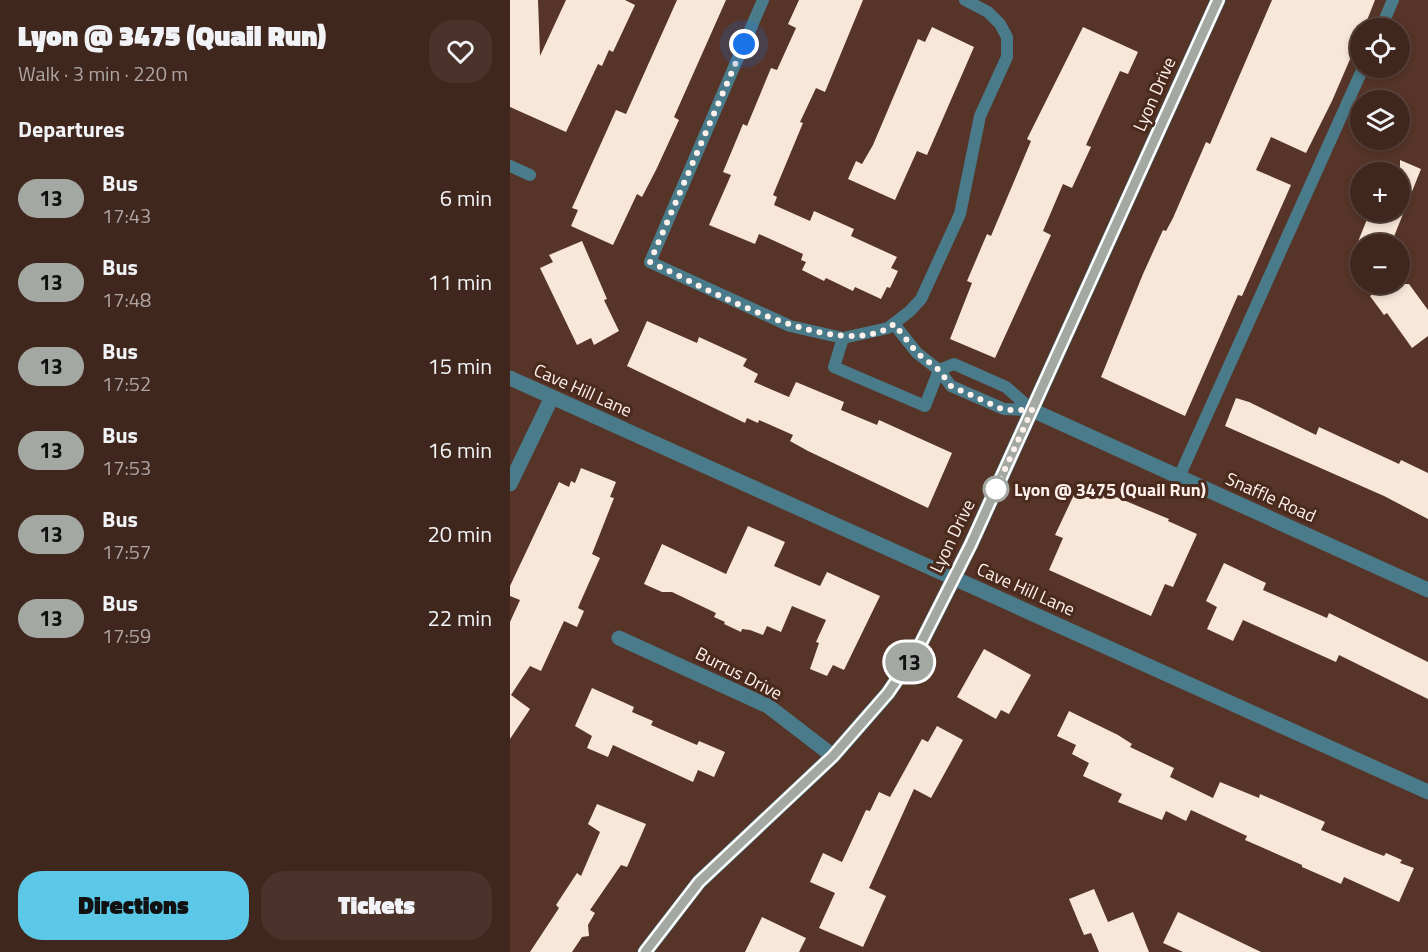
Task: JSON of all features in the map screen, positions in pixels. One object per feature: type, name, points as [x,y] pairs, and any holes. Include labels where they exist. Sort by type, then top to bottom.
[{"type":"street","name":"Lyon Drive","points":[[645,952],[699,882],[833,756],[888,693],[918,649],[954,578],[1032,410],[1218,0]]},
{"type":"street","name":"Cave Hill Lane","points":[[510,378],[1428,792]]},
{"type":"street","points":[[510,484],[552,397]]},
{"type":"street","name":"Snaffle Road","points":[[1032,410],[1428,590]]},
{"type":"street","name":"Burrus Drive","points":[[619,638],[768,706],[833,756]]},
{"type":"lane","points":[[763,0],[650,262],[790,326],[843,338],[871,334],[894,324],[921,299],[960,214],[980,116],[1007,57],[1007,37],[1000,24],[988,12],[965,0]]},
{"type":"lane","points":[[1385,18],[1393,0]]},
{"type":"lane","points":[[1179,477],[1359,78]]},
{"type":"lane","points":[[510,166],[530,175]]},
{"type":"lane","points":[[894,324],[917,353],[939,370],[951,386],[1004,410],[1032,410]]},
{"type":"lane","points":[[843,338],[834,367],[925,406],[939,370],[954,364],[1006,387],[1032,410]]},
{"type":"building","points":[[510,0],[538,0],[540,56],[566,0],[625,0],[635,5],[613,52],[609,50],[602,66],[598,64],[566,132],[510,107]]},
{"type":"building","points":[[677,0],[726,0],[674,117],[679,120],[656,170],[642,197],[637,194],[613,245],[571,226],[578,210],[572,208],[616,110],[626,114]]},
{"type":"building","points":[[799,0],[863,0],[825,92],[816,88],[800,122],[803,123],[773,195],[777,197],[774,205],[810,221],[814,211],[854,229],[851,236],[897,257],[891,268],[898,271],[890,288],[887,287],[881,299],[855,287],[853,291],[826,278],[824,281],[802,270],[806,262],[801,260],[803,254],[759,234],[755,244],[709,225],[731,175],[723,172],[743,124],[747,126],[771,68],[777,70],[796,28],[788,24]]},
{"type":"building","points":[[1272,0],[1375,0],[1368,18],[1350,18],[1350,59],[1306,153],[1271,137],[1256,170],[1291,185],[1242,296],[1238,295],[1185,416],[1101,377],[1163,230],[1166,231],[1173,218],[1206,142],[1210,144]]},
{"type":"building","points":[[932,27],[974,47],[927,155],[917,151],[895,200],[848,179],[856,161],[862,164],[873,145],[918,39],[925,42]]},
{"type":"building","points":[[1083,27],[1138,52],[1128,74],[1120,71],[1086,145],[1091,147],[1072,188],[1063,184],[1043,231],[1051,235],[995,358],[950,339],[972,283],[967,281],[987,234],[991,236],[1031,141],[1027,139]]},
{"type":"building","points":[[1410,164],[1421,169],[1410,196]]},
{"type":"building","points":[[1366,222],[1400,222],[1395,234],[1361,234]]},
{"type":"building","points":[[582,241],[607,299],[604,300],[619,331],[594,345],[591,338],[577,345],[540,268],[553,262],[549,255]]},
{"type":"building","points":[[1410,285],[1428,310],[1428,336],[1412,348],[1387,313],[1384,315],[1370,296],[1373,294],[1410,294]]},
{"type":"building","points":[[647,321],[697,343],[699,337],[747,359],[743,366],[758,374],[754,382],[789,397],[796,382],[844,402],[841,410],[877,425],[879,420],[952,453],[928,508],[808,451],[790,441],[793,435],[759,420],[758,423],[747,418],[745,423],[627,366]]},
{"type":"building","points":[[1236,398],[1249,402],[1316,435],[1319,427],[1399,464],[1401,460],[1428,473],[1428,519],[1384,496],[1225,426]]},
{"type":"building","points":[[581,468],[616,482],[610,497],[614,498],[592,554],[600,558],[578,608],[584,611],[577,627],[564,621],[541,671],[530,666],[511,695],[530,709],[510,739],[510,622],[520,600],[510,596],[510,586],[559,482],[569,487],[571,481],[575,483]]},
{"type":"building","points":[[1080,482],[1169,519],[1168,521],[1197,534],[1173,587],[1165,584],[1151,616],[1049,570],[1063,538],[1055,535]]},
{"type":"building","points":[[748,526],[785,542],[774,566],[820,586],[827,572],[880,596],[844,670],[833,665],[827,676],[810,669],[819,643],[816,642],[826,620],[792,606],[781,632],[767,626],[763,635],[750,630],[742,629],[741,632],[714,617],[716,613],[672,592],[662,592],[644,584],[662,544],[726,574]]},
{"type":"building","points":[[1224,563],[1266,583],[1263,590],[1327,618],[1329,613],[1428,662],[1428,699],[1339,655],[1336,662],[1243,620],[1233,641],[1207,629],[1217,607],[1206,601]]},
{"type":"building","points":[[984,649],[1031,675],[1009,714],[1001,710],[996,719],[957,697]]},
{"type":"building","points":[[592,688],[634,707],[632,712],[653,721],[651,725],[697,745],[699,741],[725,752],[714,777],[698,770],[693,782],[613,745],[608,757],[587,748],[592,736],[575,726]]},
{"type":"building","points":[[1069,711],[1118,735],[1132,744],[1130,747],[1174,768],[1170,777],[1213,798],[1220,782],[1259,798],[1260,794],[1325,822],[1321,830],[1384,856],[1386,853],[1402,860],[1400,863],[1414,868],[1399,902],[1344,877],[1341,884],[1302,867],[1302,865],[1245,840],[1247,836],[1191,810],[1186,821],[1166,811],[1162,820],[1118,802],[1122,794],[1083,776],[1089,763],[1072,754],[1076,745],[1057,736]]},
{"type":"building","points":[[937,726],[963,740],[931,798],[914,789],[869,888],[886,896],[863,947],[819,928],[835,893],[810,882],[823,853],[842,862],[866,810],[870,811],[879,792],[890,797],[922,739],[928,742]]},
{"type":"building","points":[[597,804],[646,824],[627,867],[621,865],[590,910],[595,913],[588,925],[589,936],[582,937],[572,952],[530,952],[559,908],[556,905],[577,873],[581,876],[600,832],[588,824]]},
{"type":"building","points":[[1094,889],[1108,922],[1133,912],[1149,952],[1099,952],[1091,933],[1084,935],[1069,899]]},
{"type":"building","points":[[1178,912],[1261,952],[1183,952],[1163,943]]},
{"type":"building","points":[[762,917],[806,938],[799,952],[745,952]]},
{"type":"bus line","name":"13","points":[[645,952],[699,882],[833,756],[888,693],[918,649],[971,544],[1218,0]]},
{"type":"place","name":"Lyon @ 3475 (Quail Run)","points":[[996,489]]},
{"type":"route","points":[[744,44],[650,262],[790,326],[843,338],[871,334],[894,324],[917,353],[939,370],[951,386],[1004,410],[1032,410],[995,491],[996,489]]}]
